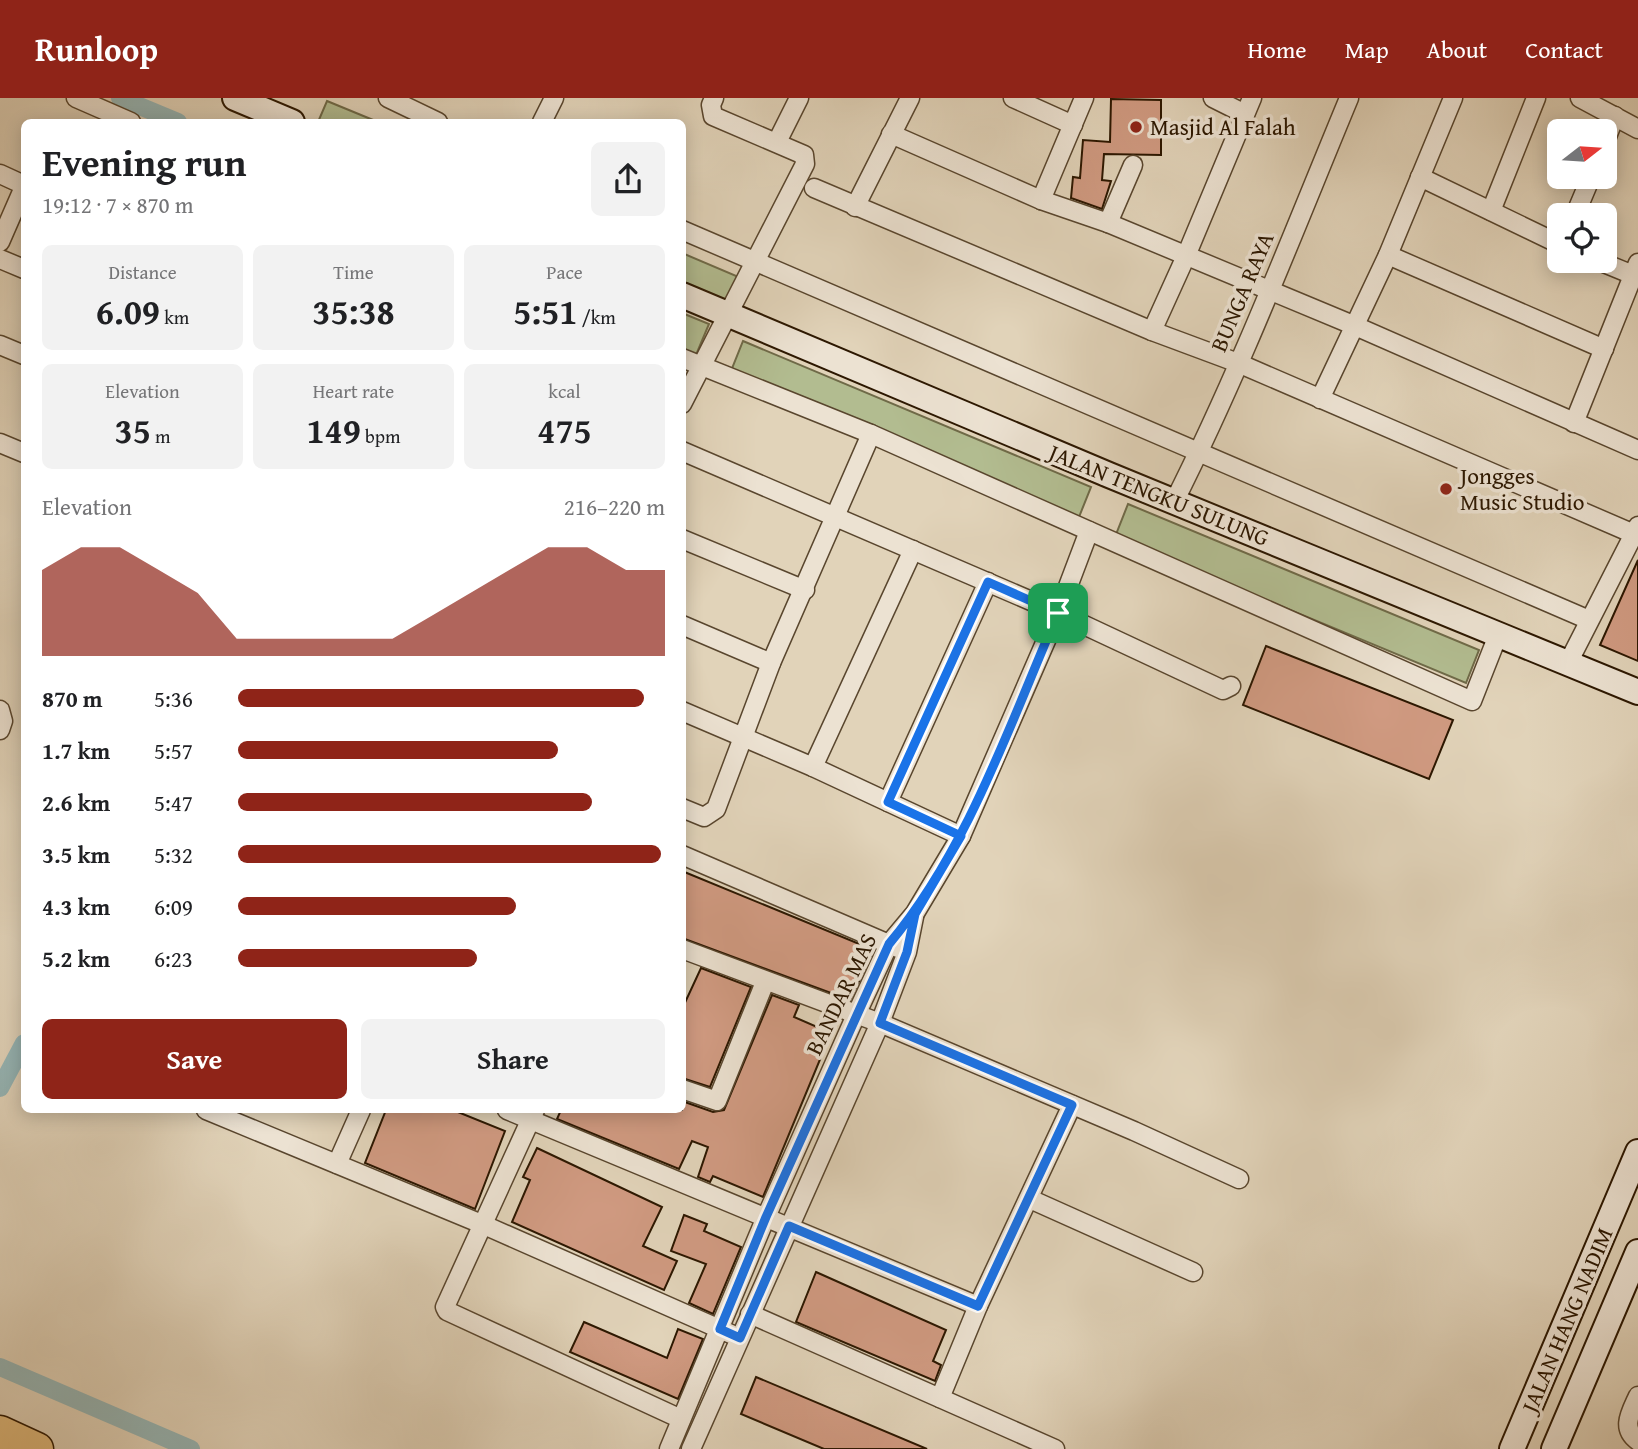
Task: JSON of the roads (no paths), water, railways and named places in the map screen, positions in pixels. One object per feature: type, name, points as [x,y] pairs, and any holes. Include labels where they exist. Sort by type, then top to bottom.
[{"type":"highway","points":[[0,1432],[37,1449]]},
{"type":"street","points":[[76,98],[124,119]]},
{"type":"street","points":[[235,98],[282,112]]},
{"type":"street","points":[[388,98],[432,119]]},
{"type":"street","points":[[544,119],[554,98]]},
{"type":"street","points":[[686,396],[805,164],[804,155],[713,116],[711,105],[714,98]]},
{"type":"street","points":[[777,142],[799,98]]},
{"type":"street","points":[[855,207],[910,98]]},
{"type":"street","points":[[1013,98],[1073,125]]},
{"type":"street","points":[[1041,200],[1084,98]]},
{"type":"street","points":[[1152,331],[1249,106],[1213,98]]},
{"type":"street","name":"BUNGA RAYA","points":[[1174,502],[1200,451],[1270,291],[1349,98]]},
{"type":"street","points":[[1320,399],[1388,255],[1452,98]]},
{"type":"street","points":[[1491,211],[1536,98]]},
{"type":"street","points":[[1580,98],[1638,129]]},
{"type":"street","points":[[891,134],[1041,200],[1108,223],[1353,325],[1638,450]]},
{"type":"street","points":[[1108,223],[1133,164]]},
{"type":"street","points":[[0,174],[21,184]]},
{"type":"street","points":[[1420,177],[1547,238]]},
{"type":"street","points":[[814,188],[1152,331],[1238,363],[1636,530],[1568,663]]},
{"type":"street","points":[[0,242],[21,193]]},
{"type":"street","points":[[686,232],[1589,620]]},
{"type":"street","points":[[1388,255],[1604,349]]},
{"type":"street","points":[[0,259],[21,269]]},
{"type":"street","points":[[1574,423],[1636,272],[1617,266]]},
{"type":"street","name":"JALAN TENGKU SULUNG","points":[[686,297],[1174,502],[1638,692]]},
{"type":"street","points":[[0,345],[21,354]]},
{"type":"street","points":[[686,360],[871,434],[1472,701],[1498,635]]},
{"type":"street","points":[[686,810],[704,817],[716,809],[771,663],[837,518],[871,434]]},
{"type":"street","points":[[0,443],[21,452]]},
{"type":"street","points":[[686,453],[988,582],[1223,690],[1231,685]]},
{"type":"street","points":[[915,914],[961,836],[1058,613],[1089,531]]},
{"type":"street","points":[[686,541],[805,590]]},
{"type":"street","points":[[813,767],[913,550]]},
{"type":"street","points":[[888,802],[988,582]]},
{"type":"street","points":[[686,627],[771,663]]},
{"type":"street","points":[[0,710],[3,721],[0,730]]},
{"type":"street","points":[[686,713],[745,736],[961,836]]},
{"type":"street","points":[[686,857],[907,952]]},
{"type":"street","name":"BANDAR MAS","points":[[669,1449],[766,1217],[856,1015],[889,944],[915,914]]},
{"type":"street","name":"BANDAR MAS","points":[[691,1449],[880,1023],[907,952],[915,914]]},
{"type":"street","points":[[686,953],[880,1023],[1239,1179]]},
{"type":"street","points":[[686,1090],[717,1101],[765,982]]},
{"type":"street","points":[[940,1398],[978,1306],[1072,1105]]},
{"type":"street","points":[[213,1113],[484,1225],[740,1338]]},
{"type":"street","points":[[337,1164],[360,1113]]},
{"type":"street","points":[[681,1419],[449,1313],[445,1307],[532,1114],[978,1306]]},
{"type":"street","name":"JALAN HANG NADIM","points":[[1513,1448],[1638,1152]]},
{"type":"street","points":[[1030,1199],[1193,1272]]},
{"type":"street","name":"JALAN HANG NADIM","points":[[1554,1449],[1638,1252]]},
{"type":"street","points":[[750,1314],[1055,1449]]},
{"type":"street","points":[[1638,1396],[1627,1422],[1629,1433],[1638,1441]]},
{"type":"street","points":[[1513,1448],[1523,1441],[1532,1442],[1544,1449]]},
{"type":"waterway","points":[[120,98],[171,119]]},
{"type":"waterway","points":[[0,1088],[21,1049]]},
{"type":"waterway","points":[[0,1367],[191,1449]]},
{"type":"place","name":"Masjid Al Falah","points":[[1136,127]]},
{"type":"place","name":"Jongges Music Studio","points":[[1446,489]]}]
